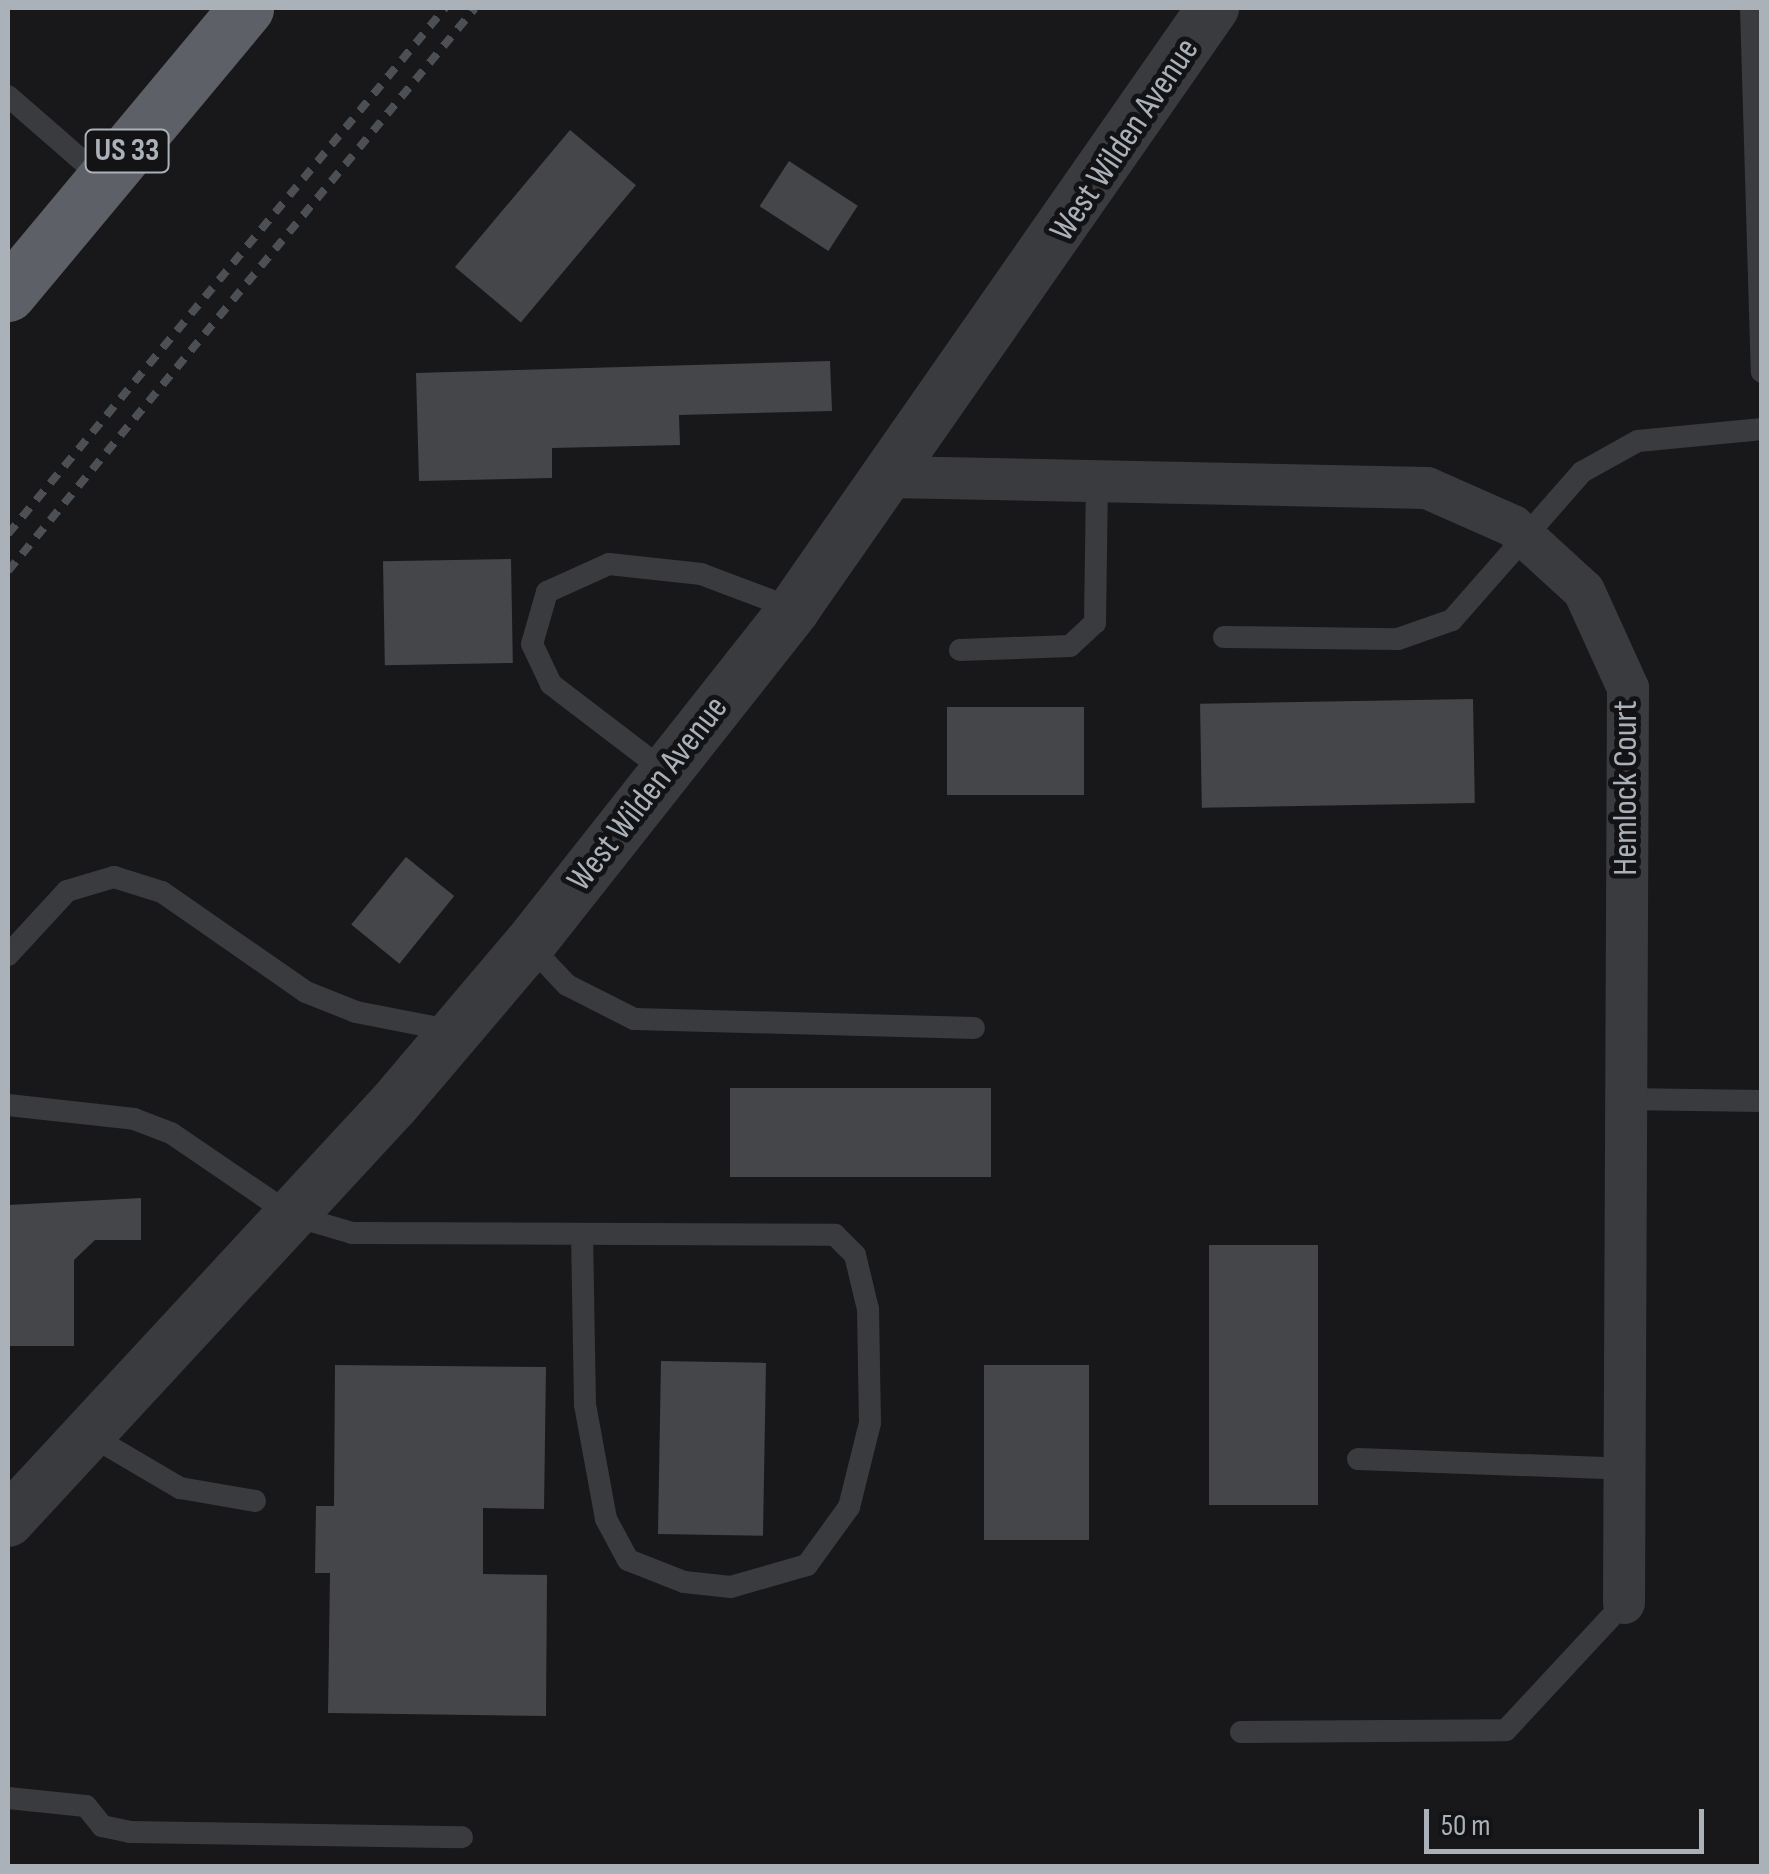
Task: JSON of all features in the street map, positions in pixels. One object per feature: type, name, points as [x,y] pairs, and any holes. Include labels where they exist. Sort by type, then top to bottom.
[{"type":"highway","name":"US 33","points":[[8,294],[246,8]]},
{"type":"street","name":"West Wilden Avenue","points":[[8,1521],[290,1215],[529,945],[794,609],[890,477],[1214,8]]},
{"type":"street","name":"Hemlock Court","points":[[890,477],[1427,488],[1522,532],[1584,591],[1628,688],[1624,1602]]},
{"type":"lane","points":[[1751,8],[1762,372]]},
{"type":"lane","points":[[8,96],[104,180]]},
{"type":"lane","points":[[1224,637],[1398,639],[1452,620],[1490,583],[1522,532],[1582,472],[1638,441],[1762,428]]},
{"type":"lane","points":[[960,650],[1070,646],[1095,623],[1096,480]]},
{"type":"lane","points":[[666,772],[550,684],[532,644],[548,592],[609,564],[701,574],[794,609]]},
{"type":"lane","points":[[8,955],[67,891],[126,879],[162,892],[306,992],[356,1012],[455,1031]]},
{"type":"lane","points":[[529,945],[567,985],[634,1019],[974,1028]]},
{"type":"lane","points":[[1624,1100],[1762,1100]]},
{"type":"lane","points":[[8,1106],[134,1119],[171,1132],[290,1215],[352,1233],[835,1235],[855,1255],[868,1309],[870,1423],[849,1507],[807,1565],[731,1587],[684,1582],[628,1560],[606,1519],[585,1405],[582,1236]]},
{"type":"lane","points":[[88,1434],[180,1488],[255,1501]]},
{"type":"lane","points":[[1358,1459],[1625,1468]]},
{"type":"lane","points":[[1242,1732],[1506,1730],[1624,1602]]},
{"type":"lane","points":[[8,1798],[86,1806],[102,1826],[130,1832],[462,1837]]},
{"type":"building","points":[[570,130],[636,185],[521,322],[455,267]]},
{"type":"building","points":[[789,161],[858,206],[828,251],[760,206]]},
{"type":"building","points":[[830,361],[832,411],[679,415],[680,445],[552,448],[552,478],[419,481],[416,373]]},
{"type":"building","points":[[511,559],[513,663],[385,665],[383,561]]},
{"type":"building","points":[[1473,699],[1475,803],[1202,808],[1200,704]]},
{"type":"building","points":[[947,707],[1084,707],[1084,795],[947,795]]},
{"type":"building","points":[[406,857],[454,896],[399,964],[351,925]]},
{"type":"building","points":[[730,1088],[991,1088],[991,1177],[730,1177]]},
{"type":"building","points":[[141,1198],[141,1240],[95,1240],[74,1260],[74,1346],[8,1346],[8,1205]]},
{"type":"building","points":[[1209,1245],[1318,1245],[1318,1505],[1209,1505]]},
{"type":"building","points":[[661,1361],[766,1363],[763,1536],[658,1534]]},
{"type":"building","points":[[335,1365],[546,1367],[544,1509],[483,1508],[483,1574],[547,1575],[546,1716],[328,1713],[330,1573],[315,1573],[316,1506],[334,1506]]},
{"type":"building","points":[[984,1365],[1089,1365],[1089,1540],[984,1540]]},
{"type":"railway","points":[[8,534],[445,8]]},
{"type":"railway","points":[[8,571],[475,8]]}]
